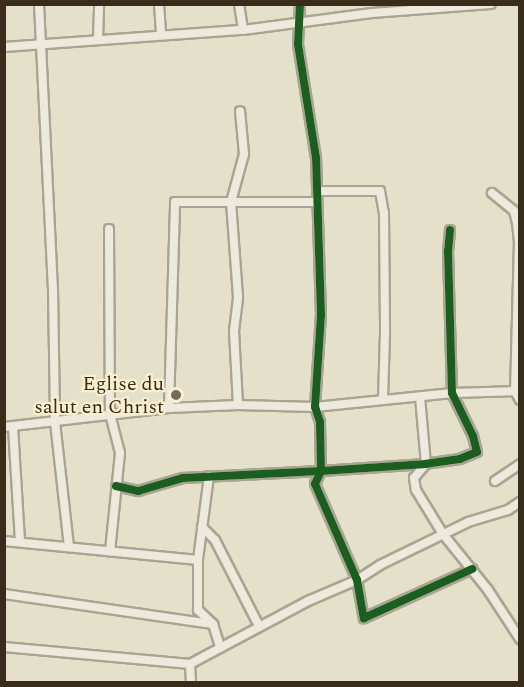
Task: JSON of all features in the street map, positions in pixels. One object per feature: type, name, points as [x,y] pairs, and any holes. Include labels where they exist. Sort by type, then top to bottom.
[{"type":"street","points":[[39,4],[39,44],[53,289],[55,422],[69,547]]},
{"type":"street","points":[[98,38],[99,4]]},
{"type":"street","points":[[159,4],[160,34]]},
{"type":"street","points":[[239,4],[243,30]]},
{"type":"street","points":[[300,4],[301,21],[298,44],[316,158],[321,315],[315,407],[320,422],[321,471],[315,484],[357,580],[362,616],[367,618],[472,569]]},
{"type":"street","points":[[4,47],[98,38],[243,30],[372,9],[491,4]]},
{"type":"street","points":[[238,405],[234,331],[237,297],[231,202],[244,154],[240,111]]},
{"type":"street","points":[[317,192],[380,191],[384,213],[385,333],[382,400]]},
{"type":"street","points":[[492,193],[514,211],[519,241],[517,391],[519,400]]},
{"type":"street","points":[[169,408],[175,202],[317,202]]},
{"type":"street","points":[[110,229],[110,414],[120,453],[110,551]]},
{"type":"street","points":[[116,486],[122,490],[138,491],[183,478],[426,464],[460,459],[477,452],[473,436],[452,393],[447,251],[450,230]]},
{"type":"street","points":[[20,542],[9,427],[169,408],[238,405],[315,407],[452,393],[517,391]]},
{"type":"street","points":[[420,397],[426,464],[414,478],[413,483],[443,534],[472,569],[513,626],[519,639]]},
{"type":"street","points":[[495,481],[519,464]]},
{"type":"street","points":[[209,476],[198,560],[198,610],[213,624],[220,647]]},
{"type":"street","points":[[4,647],[190,664],[308,601],[357,580],[380,565],[468,522],[507,510],[519,502]]},
{"type":"street","points":[[202,527],[214,540],[259,626]]},
{"type":"street","points":[[4,541],[198,560]]},
{"type":"street","points":[[4,594],[213,624]]},
{"type":"street","points":[[190,664],[191,682]]},
{"type":"cycle path","points":[[116,486],[138,491],[183,478],[321,471],[320,422],[315,407],[321,315],[316,158],[298,44],[300,4]]},
{"type":"cycle path","points":[[450,230],[448,251],[452,393],[473,436],[477,452],[460,459],[426,464],[321,471],[315,484],[357,580],[364,618],[472,569]]},
{"type":"place","name":"Eglise du salut en Christ","points":[[176,395]]}]
